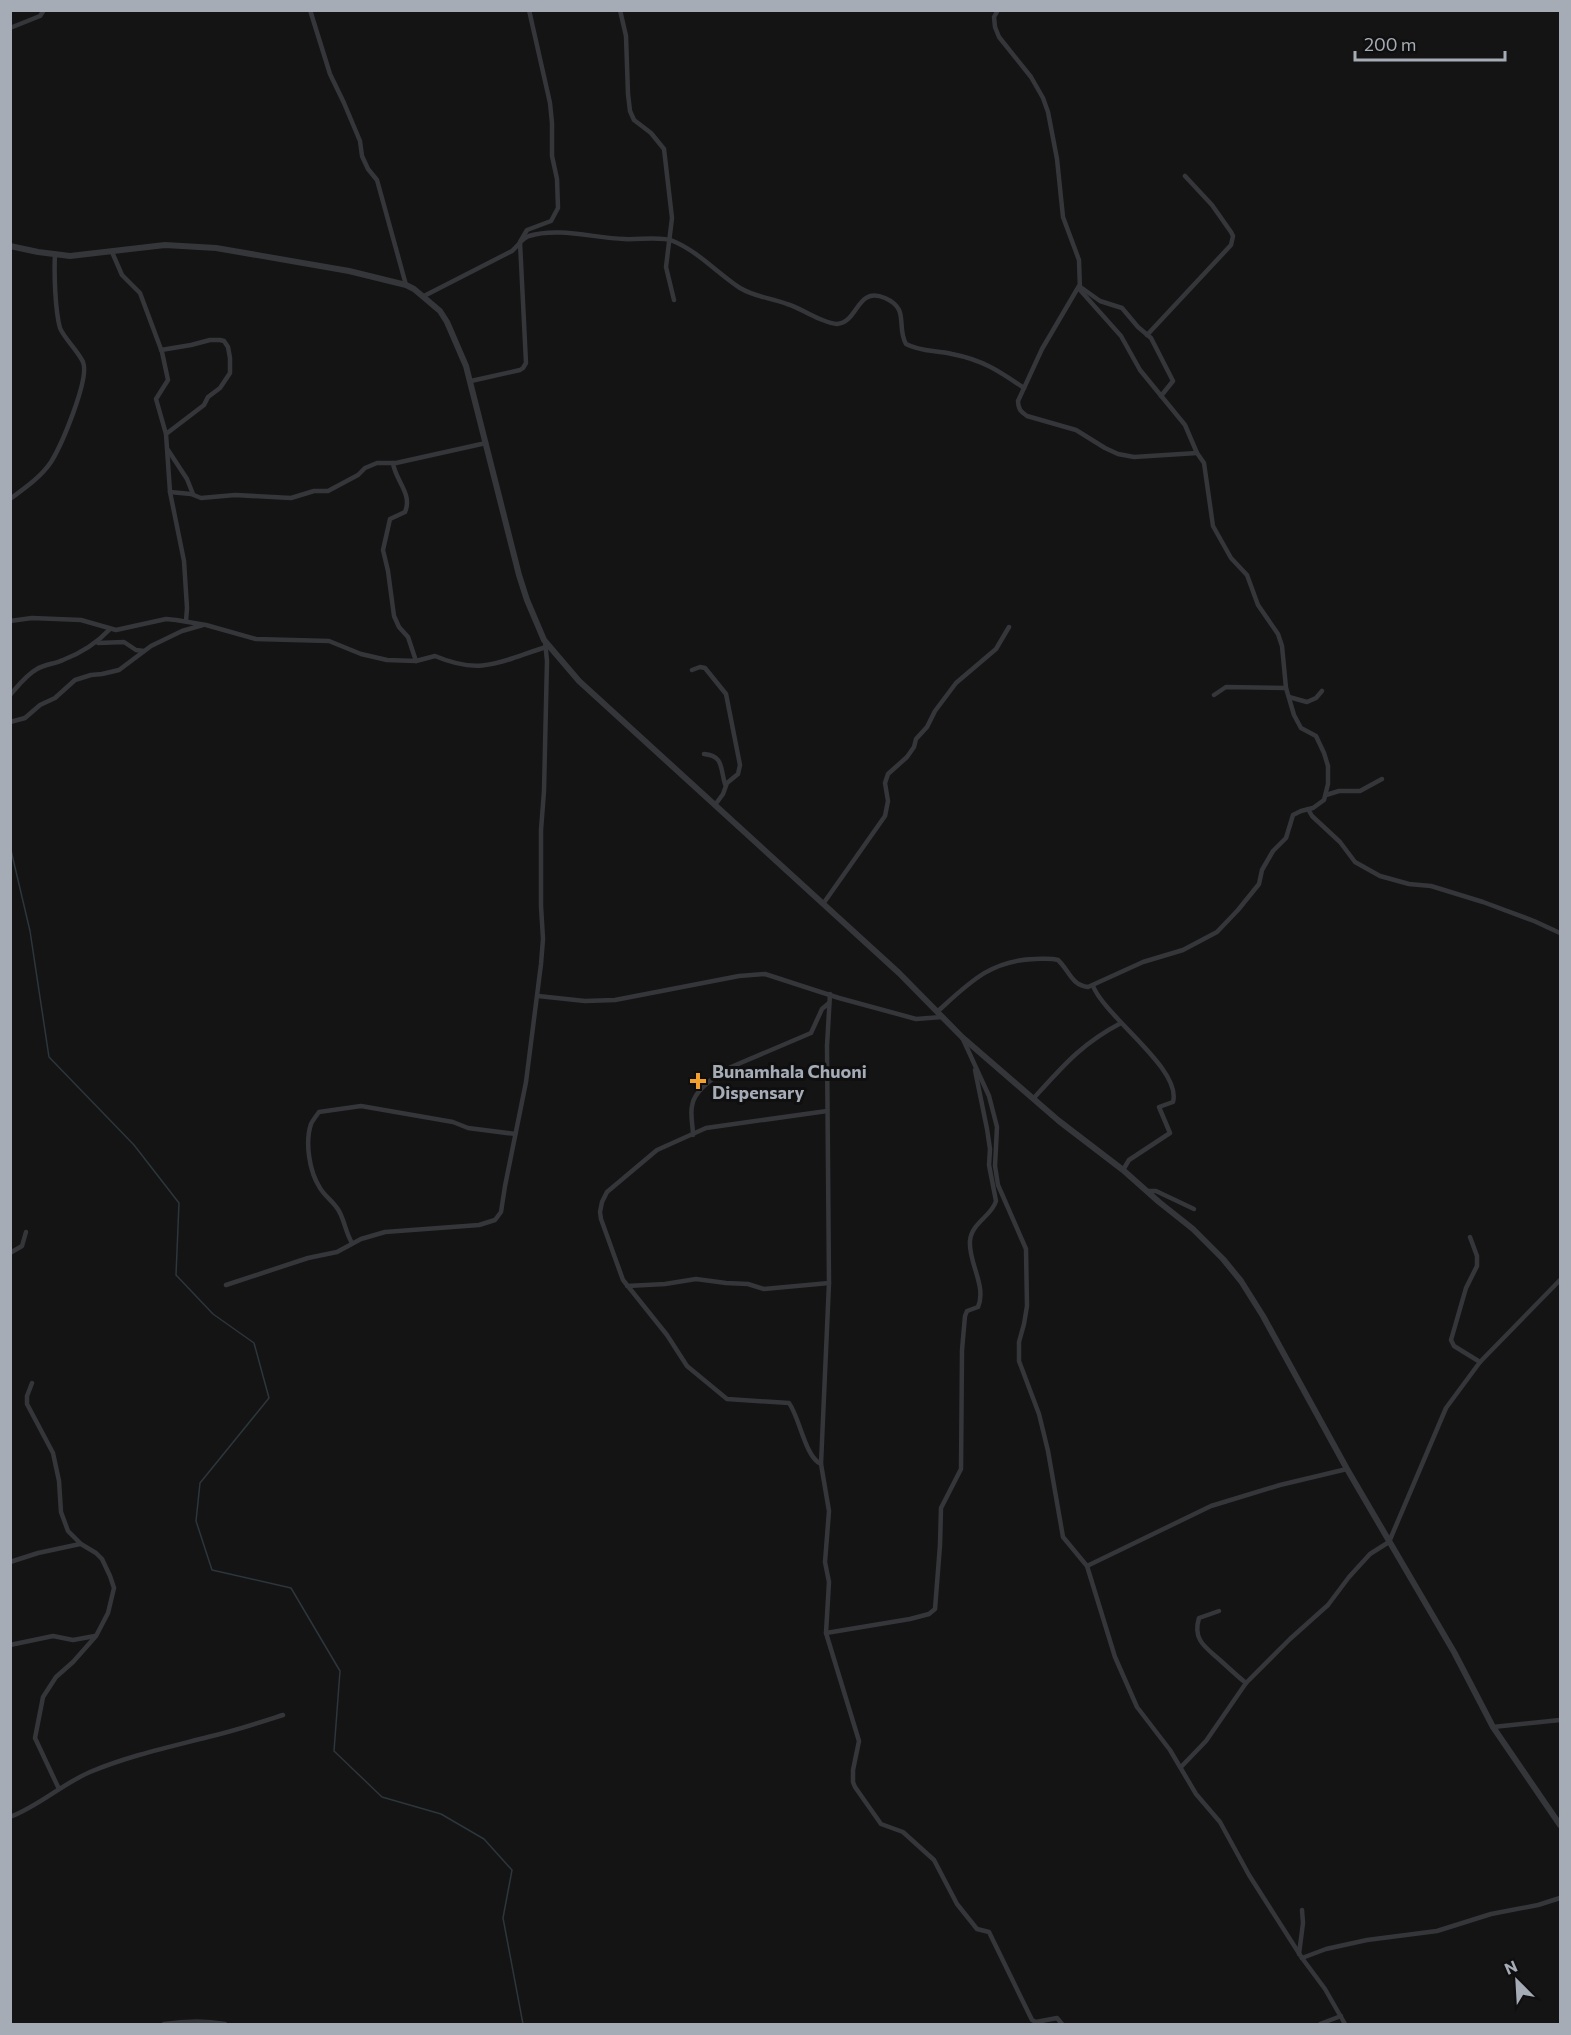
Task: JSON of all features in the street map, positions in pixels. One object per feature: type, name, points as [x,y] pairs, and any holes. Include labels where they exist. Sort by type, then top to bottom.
[{"type":"street","points":[[10,28],[34,18],[44,10]]},
{"type":"street","points":[[310,10],[330,74],[360,141],[362,156],[368,169],[377,180],[406,285]]},
{"type":"street","points":[[424,296],[512,251],[527,230],[551,220],[558,208],[557,179],[552,156],[550,103],[529,10]]},
{"type":"street","points":[[620,10],[626,36],[630,111],[634,120],[664,149],[672,218],[666,267],[674,300]]},
{"type":"street","points":[[998,10],[994,17],[999,37],[1031,77],[1048,112],[1057,159],[1063,217],[1079,260],[1081,273],[1079,286],[1055,325],[1018,401],[1018,406],[1021,412],[1034,419],[1076,430],[1118,454],[1134,457],[1197,453]]},
{"type":"street","points":[[1147,335],[1231,245],[1233,236],[1231,232],[1212,205],[1185,176]]},
{"type":"street","points":[[520,242],[532,236],[562,233],[623,239],[671,239],[696,253],[714,269],[749,293],[789,304],[807,314],[834,324],[848,319],[865,298],[875,296],[884,298],[900,310],[906,344],[921,350],[951,353],[989,365],[1024,388]]},
{"type":"street","points":[[471,381],[520,370],[526,363],[520,242]]},
{"type":"street","points":[[10,246],[70,256],[165,245],[216,248],[339,269],[406,285],[424,296],[440,311],[447,322],[471,381],[519,575],[546,644],[579,681],[899,973],[962,1037],[1078,1137],[1123,1170],[1202,1238],[1241,1281],[1454,1652],[1493,1727],[1560,1826]]},
{"type":"street","points":[[112,252],[122,275],[140,293],[161,350],[168,380],[156,399],[166,434],[170,492],[184,561],[186,621]]},
{"type":"street","points":[[10,499],[36,479],[51,462],[75,408],[82,379],[83,363],[60,328],[55,254]]},
{"type":"street","points":[[1079,286],[1100,301],[1122,308],[1154,343],[1173,381],[1161,396]]},
{"type":"street","points":[[538,996],[585,1001],[615,1000],[754,974],[778,977],[916,1018],[939,1015],[983,974],[999,965],[1015,960],[1058,960],[1074,982],[1082,986],[1093,986],[1128,968],[1166,953],[1183,950],[1217,932],[1259,884],[1262,870],[1273,851],[1286,838],[1293,815],[1321,804],[1326,795],[1328,765],[1324,753],[1316,736],[1299,726],[1286,688],[1280,639],[1258,605],[1247,575],[1231,558],[1219,539],[1210,516],[1204,463],[1185,425],[1140,370],[1121,336],[1087,299],[1079,286]]},
{"type":"street","points":[[161,350],[210,340],[224,341],[228,346],[231,369],[220,388],[208,397],[204,405],[166,434]]},
{"type":"street","points":[[170,492],[193,494],[201,498],[235,495],[291,498],[314,491],[325,492],[377,463],[393,463],[486,443]]},
{"type":"street","points":[[168,450],[193,494]]},
{"type":"street","points":[[393,463],[403,486],[407,505],[405,512],[390,519],[383,550],[394,616],[399,627],[408,637],[416,661]]},
{"type":"street","points":[[10,621],[32,618],[81,620],[110,629],[126,629],[166,619],[206,625],[256,639],[328,640],[361,654],[387,660],[416,661],[435,656],[459,665],[478,666],[514,658],[546,644]]},
{"type":"street","points":[[10,722],[25,718],[40,705],[55,698],[75,680],[119,670],[144,651],[182,631],[206,625]]},
{"type":"street","points":[[823,904],[888,810],[885,783],[888,774],[907,757],[914,747],[915,739],[927,727],[935,711],[956,683],[996,649],[1010,627]]},
{"type":"street","points":[[10,695],[36,669],[63,661],[95,644],[110,629]]},
{"type":"street","points":[[95,644],[124,642],[135,650],[144,651]]},
{"type":"street","points":[[226,1286],[308,1258],[337,1252],[361,1239],[393,1230],[479,1225],[495,1220],[501,1212],[526,1082],[543,939],[541,840],[546,644]]},
{"type":"street","points":[[692,670],[705,668],[726,694],[740,768],[738,774],[726,784]]},
{"type":"street","points":[[1214,695],[1226,687],[1286,688]]},
{"type":"street","points":[[1289,697],[1307,702],[1316,698],[1322,691]]},
{"type":"street","points":[[704,753],[712,754],[720,761],[726,784],[723,794],[715,805]]},
{"type":"street","points":[[1326,795],[1339,791],[1360,791],[1382,779]]},
{"type":"street","points":[[1308,809],[1312,816],[1340,842],[1355,862],[1380,876],[1409,884],[1431,886],[1483,902],[1560,933]]},
{"type":"street","points":[[1093,986],[1101,1001],[1141,1041],[1165,1074],[1174,1094],[1172,1104],[1159,1107],[1170,1133],[1129,1160],[1123,1170]]},
{"type":"street","points":[[830,994],[827,1111],[829,1283],[820,1464],[829,1511],[825,1562],[829,1582],[826,1633],[859,1741],[853,1770],[855,1787],[881,1824],[903,1832],[934,1860],[957,1904],[977,1929],[989,1932],[1032,2020],[1036,2022],[1057,2018],[1062,2025]]},
{"type":"street","points":[[693,1135],[692,1105],[705,1085],[731,1067],[811,1033],[822,1009],[829,1003]]},
{"type":"street","points":[[1033,1099],[1071,1057],[1096,1037],[1121,1023]]},
{"type":"street","points":[[962,1037],[986,1089],[995,1120],[997,1136],[995,1166],[998,1185],[1023,1241],[1027,1257],[1025,1294],[1027,1306],[1019,1342],[1019,1361],[1039,1414],[1063,1537],[1088,1566],[1120,1671],[1137,1707],[1181,1767],[1196,1794],[1226,1832],[1241,1862],[1300,1956],[1325,1989],[1345,2025]]},
{"type":"street","points":[[826,1633],[929,1614],[935,1609],[941,1508],[961,1469],[962,1350],[965,1316],[967,1311],[980,1304],[979,1285],[970,1248],[970,1237],[974,1228],[996,1201],[989,1166],[990,1149],[987,1129],[973,1061]]},
{"type":"street","points":[[352,1244],[341,1214],[332,1200],[320,1189],[313,1172],[308,1143],[310,1126],[319,1112],[361,1106],[453,1122],[468,1128],[515,1134]]},
{"type":"street","points":[[820,1464],[812,1457],[789,1403],[731,1400],[687,1366],[667,1335],[627,1286],[619,1271],[601,1219],[602,1202],[607,1192],[657,1150],[706,1128],[827,1111]]},
{"type":"street","points":[[1146,1191],[1156,1191],[1194,1209]]},
{"type":"street","points":[[10,1253],[20,1248],[26,1232]]},
{"type":"street","points":[[1470,1237],[1477,1256],[1477,1266],[1466,1288],[1451,1340],[1455,1346],[1480,1362]]},
{"type":"street","points":[[627,1286],[665,1284],[696,1279],[745,1283],[764,1289],[829,1283]]},
{"type":"street","points":[[1181,1767],[1206,1741],[1246,1683],[1328,1605],[1370,1554],[1389,1542],[1446,1408],[1480,1362],[1560,1280]]},
{"type":"street","points":[[32,1383],[27,1396],[27,1404],[53,1453],[59,1481],[61,1512],[65,1525],[72,1537],[102,1559],[114,1588],[108,1613],[96,1636],[56,1677],[43,1696],[35,1738],[59,1789]]},
{"type":"street","points":[[1088,1566],[1211,1506],[1280,1485],[1347,1469]]},
{"type":"street","points":[[10,1562],[38,1553],[81,1544]]},
{"type":"street","points":[[1219,1611],[1199,1618],[1196,1628],[1199,1639],[1203,1646],[1246,1683]]},
{"type":"street","points":[[10,1645],[53,1636],[74,1640],[96,1636]]},
{"type":"street","points":[[10,1817],[32,1807],[75,1779],[115,1763],[283,1715]]},
{"type":"street","points":[[1493,1727],[1560,1720]]},
{"type":"street","points":[[1300,1956],[1367,1940],[1437,1930],[1491,1914],[1538,1905],[1560,1898]]},
{"type":"street","points":[[1300,1956],[1302,1910]]},
{"type":"street","points":[[1320,2025],[1341,2016]]},
{"type":"street","points":[[164,2025],[210,2021],[225,2025]]},
{"type":"waterway","points":[[10,846],[30,931],[49,1057],[134,1145],[179,1203],[176,1275],[213,1314],[254,1343],[269,1398],[200,1483],[196,1521],[212,1570],[291,1588],[340,1671],[334,1751],[382,1797],[441,1814],[484,1839],[512,1870],[503,1918],[523,2024]]},
{"type":"place","name":"Bunamhala Chuoni Dispensary","points":[[698,1081]]}]
